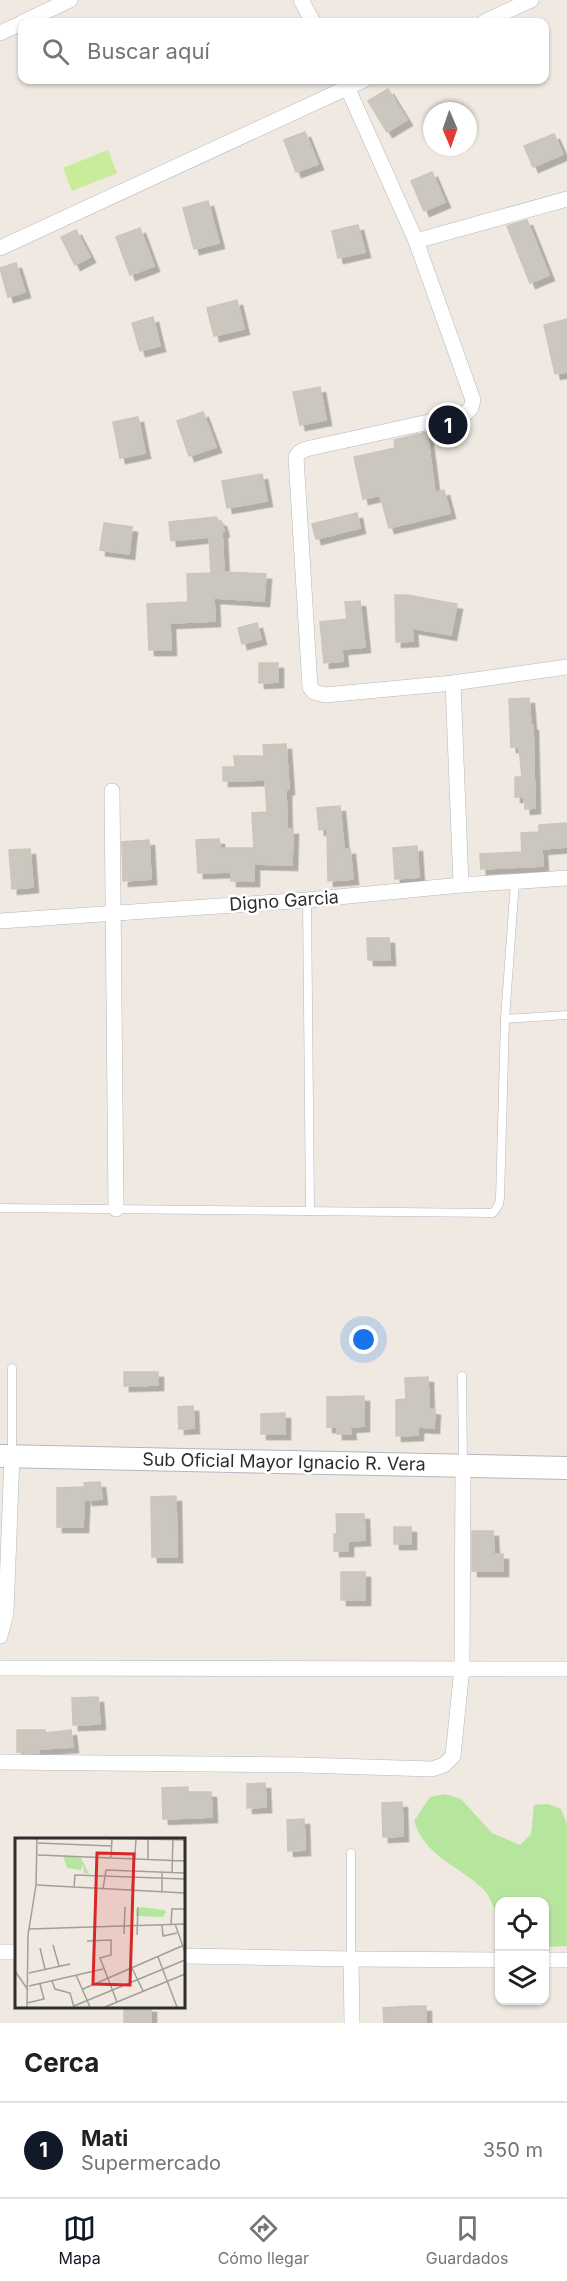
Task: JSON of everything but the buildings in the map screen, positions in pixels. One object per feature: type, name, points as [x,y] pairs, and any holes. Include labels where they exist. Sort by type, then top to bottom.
[{"type":"street","points":[[33,18],[70,0]]},
{"type":"street","points":[[301,0],[311,18]]},
{"type":"street","points":[[493,18],[531,0]]},
{"type":"street","points":[[0,33],[18,25]]},
{"type":"street","points":[[0,248],[344,84]]},
{"type":"street","points":[[346,84],[416,240],[473,400],[471,408],[465,414],[306,449],[296,457],[308,681],[314,692],[325,695],[453,683],[567,667]]},
{"type":"street","points":[[416,240],[567,199]]},
{"type":"street","points":[[453,683],[461,885]]},
{"type":"street","points":[[112,792],[116,1209]]},
{"type":"street","name":"Digno Garcia","points":[[0,921],[307,900],[461,885],[567,878]]},
{"type":"street","points":[[0,1636],[6,1613],[6,1456]]},
{"type":"street","name":"Sub Oficial Mayor Ignacio R. Vera","points":[[6,1456],[567,1468]]},
{"type":"street","points":[[0,1762],[432,1768],[444,1765],[453,1756],[462,1668],[463,1466]]},
{"type":"street","points":[[0,1668],[567,1669]]},
{"type":"street","points":[[184,1956],[495,1960]]},
{"type":"street","points":[[351,1959],[352,2023]]},
{"type":"street","points":[[549,1960],[567,1960]]},
{"type":"lane","points":[[0,1208],[487,1214],[496,1209],[500,1198],[505,1019],[515,881]]},
{"type":"lane","points":[[307,900],[310,1211]]},
{"type":"lane","points":[[505,1019],[567,1015]]},
{"type":"lane","points":[[6,1456],[12,1368]]},
{"type":"lane","points":[[462,1376],[463,1466]]},
{"type":"lane","points":[[351,1853],[351,1959]]},
{"type":"green space","points":[[108,150],[117,173],[72,191],[63,168]]},
{"type":"green space","points":[[445,1794],[461,1799],[492,1833],[520,1845],[531,1834],[534,1805],[548,1804],[561,1809],[567,1824],[567,1946],[549,1947],[549,1897],[495,1897],[495,1910],[484,1890],[426,1844],[414,1821],[430,1797]]},
{"type":"place","name":"Mati","points":[[448,425]]}]
